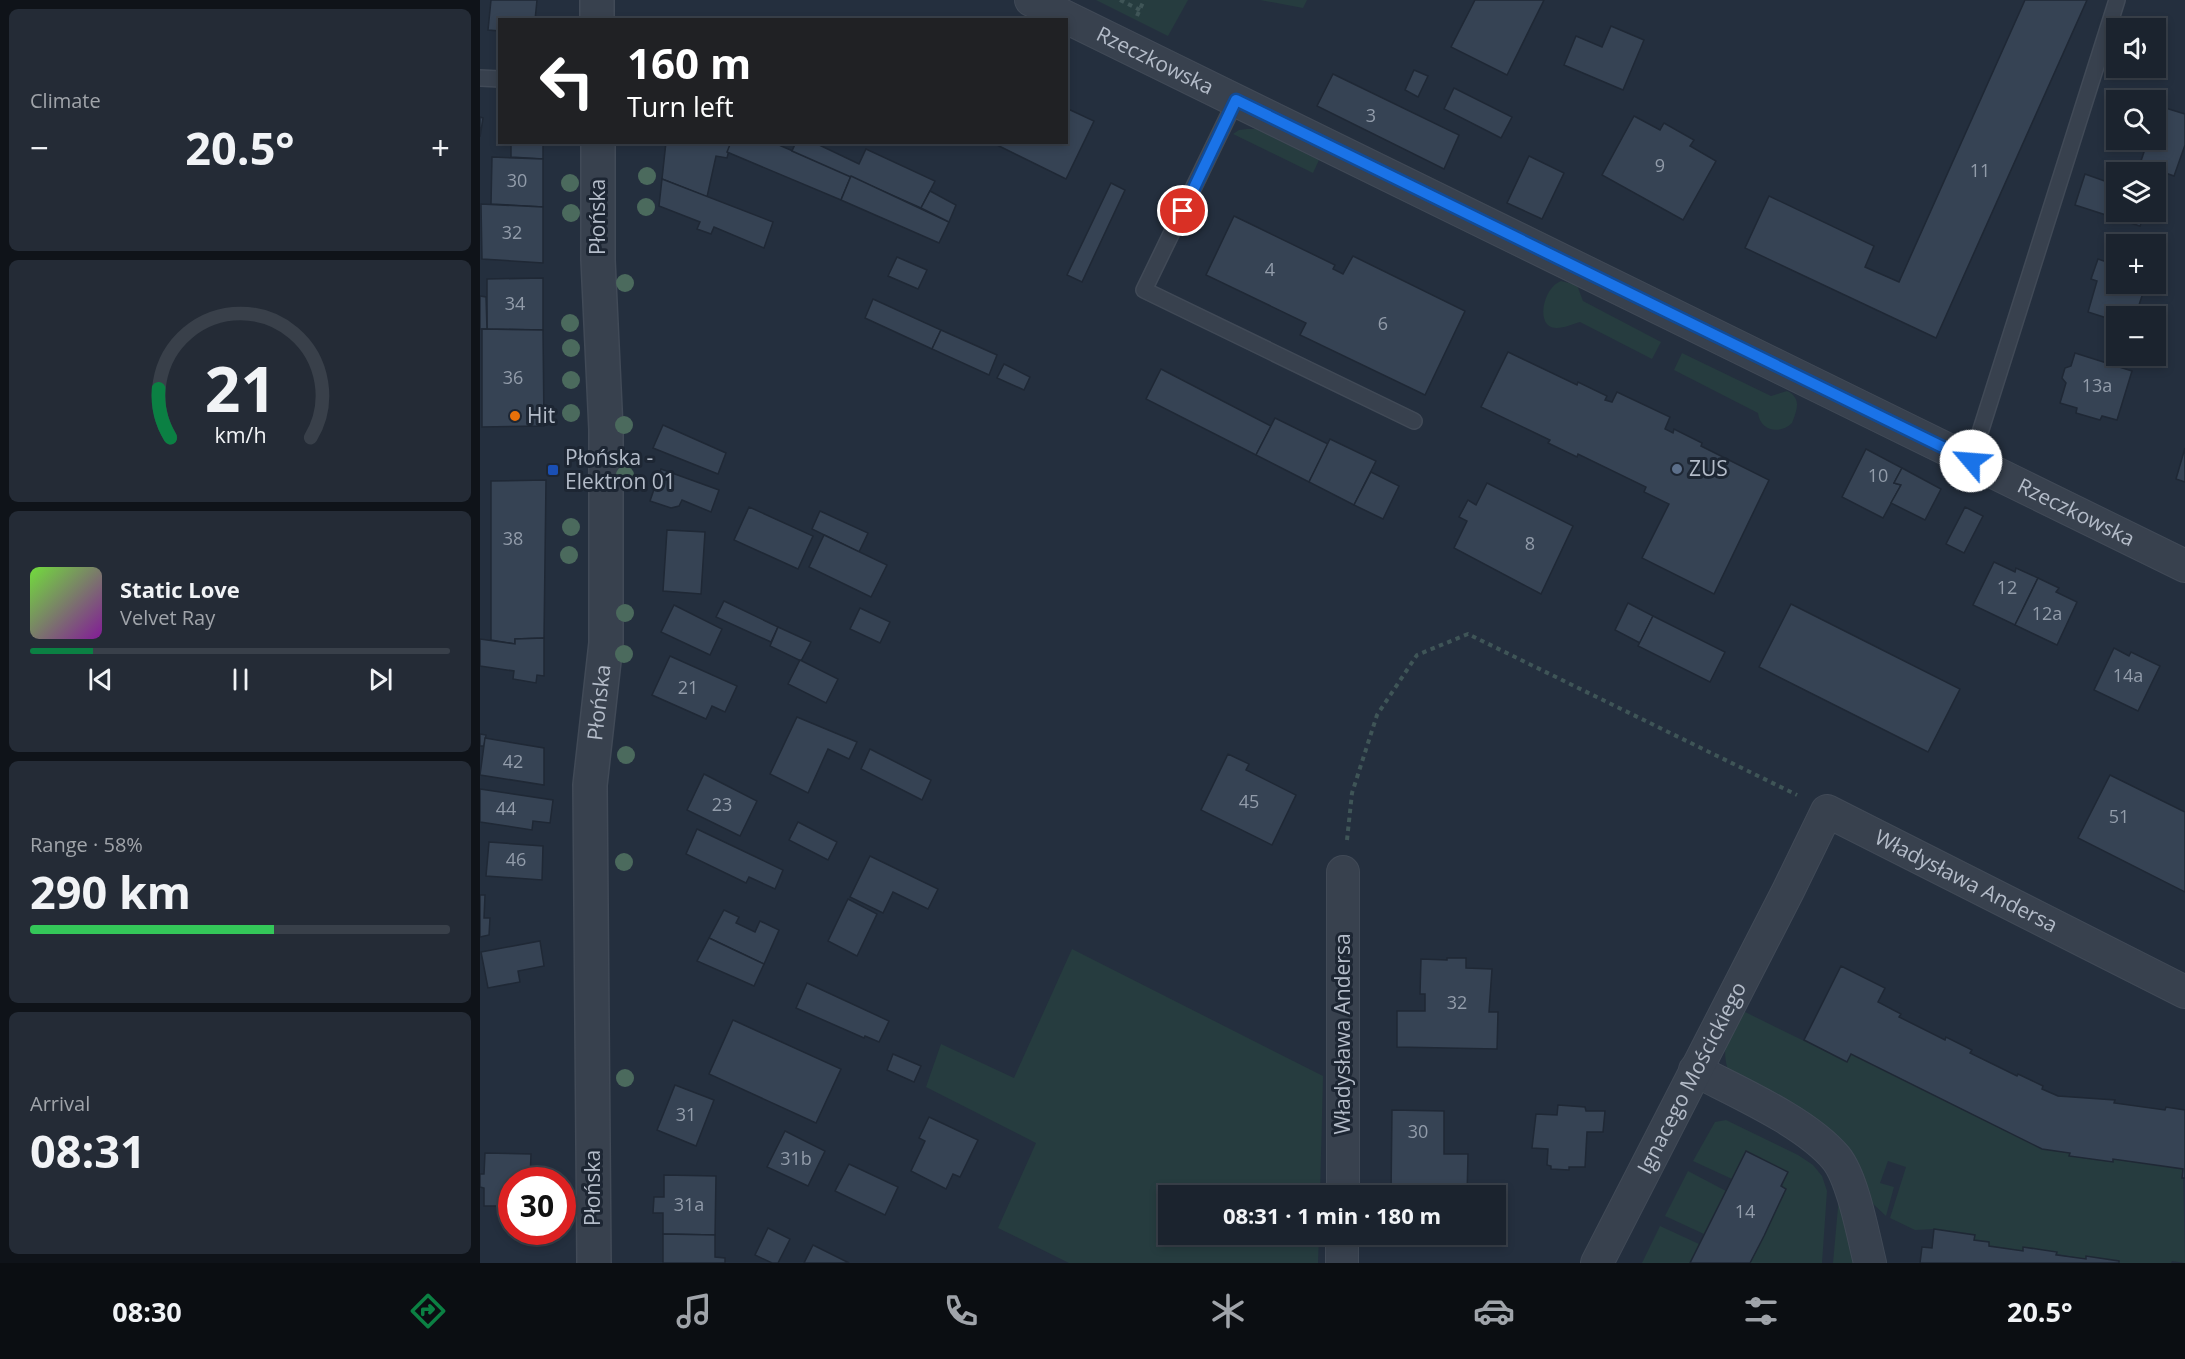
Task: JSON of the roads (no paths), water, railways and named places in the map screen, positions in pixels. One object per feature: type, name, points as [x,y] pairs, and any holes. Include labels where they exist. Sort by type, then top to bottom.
[{"type":"street","points":[[597,0],[597,18]]},
{"type":"street","name":"Rzeczkowska","points":[[1031,0],[1068,18]]},
{"type":"street","name":"Rzeczkowska","points":[[1068,18],[2185,566]]},
{"type":"street","name":"Płońska","points":[[594,1263],[590,786],[606,643],[606,430],[598,260],[598,144]]},
{"type":"street","name":"Władysława Andersa","points":[[1788,891],[1827,811],[2185,992]]},
{"type":"street","name":"Władysława Andersa","points":[[1342,1185],[1343,872]]},
{"type":"street","name":"Ignacego Mościckiego","points":[[1596,1263],[1788,891]]},
{"type":"street","points":[[1695,1070],[1802,1128],[1837,1159],[1852,1192],[1870,1263]]},
{"type":"street","points":[[1342,1245],[1342,1263]]},
{"type":"lane","points":[[1971,461],[2117,0]]},
{"type":"lane","points":[[480,78],[498,79]]},
{"type":"lane","points":[[1236,100],[1144,290],[1414,421]]},
{"type":"place","name":"Hit","points":[[515,416]]},
{"type":"place","name":"ZUS","points":[[1677,469]]},
{"type":"place","name":"Płońska - Elektron 01","points":[[553,470]]}]
